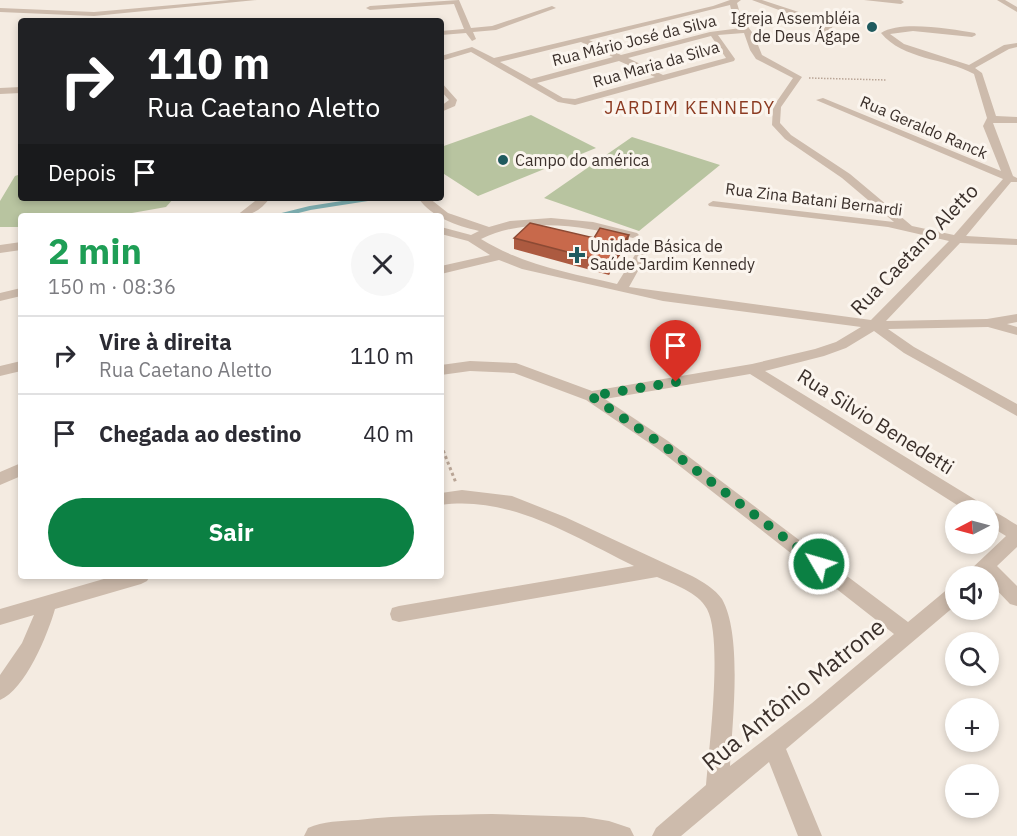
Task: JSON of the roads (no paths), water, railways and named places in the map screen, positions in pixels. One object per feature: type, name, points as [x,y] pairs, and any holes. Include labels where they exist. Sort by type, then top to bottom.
[{"type":"street","points":[[205,0],[213,3]]},
{"type":"street","points":[[0,10],[8,14],[95,18],[254,0]]},
{"type":"street","points":[[494,61],[716,7],[735,0],[737,17],[747,30],[759,57],[798,77],[777,107],[775,123],[788,137],[846,176],[907,227]]},
{"type":"street","points":[[755,0],[829,26],[823,35]]},
{"type":"street","points":[[867,0],[901,2]]},
{"type":"street","points":[[1000,0],[1017,10]]},
{"type":"street","points":[[370,8],[457,1],[473,41],[472,49]]},
{"type":"street","points":[[444,33],[493,28],[552,8]]},
{"type":"street","points":[[972,35],[922,27],[885,33],[887,37],[905,47],[971,67],[980,76],[992,118]]},
{"type":"street","name":"Rua Mário José da Silva","points":[[529,82],[622,58],[715,30],[747,30]]},
{"type":"street","name":"Rua Maria da Silva","points":[[529,82],[561,100],[582,102],[731,59],[715,30]]},
{"type":"street","points":[[582,40],[663,78]]},
{"type":"street","points":[[971,67],[1007,46],[1017,45]]},
{"type":"street","points":[[444,58],[472,49],[529,82]]},
{"type":"street","points":[[444,89],[453,100],[452,104],[444,107]]},
{"type":"street","points":[[0,91],[18,90]]},
{"type":"street","name":"Rua Geraldo Ranck","points":[[820,100],[1013,179]]},
{"type":"street","points":[[992,118],[1017,120]]},
{"type":"street","points":[[992,118],[988,126],[1013,179]]},
{"type":"street","name":"Rua Caetano Aletto","points":[[444,370],[470,366],[516,368],[591,396],[752,369],[819,353],[841,345],[874,325],[1013,179]]},
{"type":"street","points":[[247,213],[262,201]]},
{"type":"street","points":[[425,201],[440,213]]},
{"type":"street","name":"Rua Zina Batani Bernardi","points":[[713,204],[907,227],[957,239],[1017,242]]},
{"type":"street","points":[[444,215],[461,224],[487,230]]},
{"type":"street","points":[[472,239],[487,230],[511,225],[573,222],[596,225],[633,235]]},
{"type":"street","points":[[444,231],[472,239],[500,256],[526,266],[621,290],[663,297],[874,325],[987,323],[1017,318]]},
{"type":"street","points":[[0,249],[18,246]]},
{"type":"street","points":[[621,290],[642,253]]},
{"type":"street","points":[[444,269],[500,256]]},
{"type":"street","points":[[0,297],[18,293]]},
{"type":"street","points":[[987,323],[1017,331]]},
{"type":"street","points":[[874,325],[929,362],[1017,411]]},
{"type":"street","points":[[0,371],[18,367]]},
{"type":"street","name":"Rua Silvio Benedetti","points":[[752,369],[962,500]]},
{"type":"street","points":[[591,396],[672,452],[908,633]]},
{"type":"street","points":[[0,480],[18,471]]},
{"type":"street","points":[[0,480],[18,477]]},
{"type":"street","points":[[444,499],[462,496],[506,501],[559,522],[705,593],[716,606],[722,621],[723,678],[717,790]]},
{"type":"street","points":[[986,566],[1017,535],[999,523]]},
{"type":"street","points":[[399,614],[658,569]]},
{"type":"street","points":[[0,617],[131,579]]},
{"type":"street","points":[[999,585],[1017,598]]},
{"type":"street","name":"Rua Antônio Matrone","points":[[664,836],[717,790],[774,747],[945,602]]},
{"type":"street","points":[[0,690],[21,664],[39,633],[47,603]]},
{"type":"street","points":[[774,747],[810,836]]},
{"type":"street","points":[[316,836],[455,825],[556,827],[608,832],[622,836]]},
{"type":"waterway","points":[[290,213],[355,201]]},
{"type":"place","name":"Igreja Assembléia de Deus Ágape","points":[[872,27]]},
{"type":"place","name":"Campo do américa","points":[[503,160]]},
{"type":"place","name":"Unidade Básica de Saúde Jardim Kennedy","points":[[577,255]]},
{"type":"district","name":"JARDIM KENNEDY","points":[[690,107]]}]
